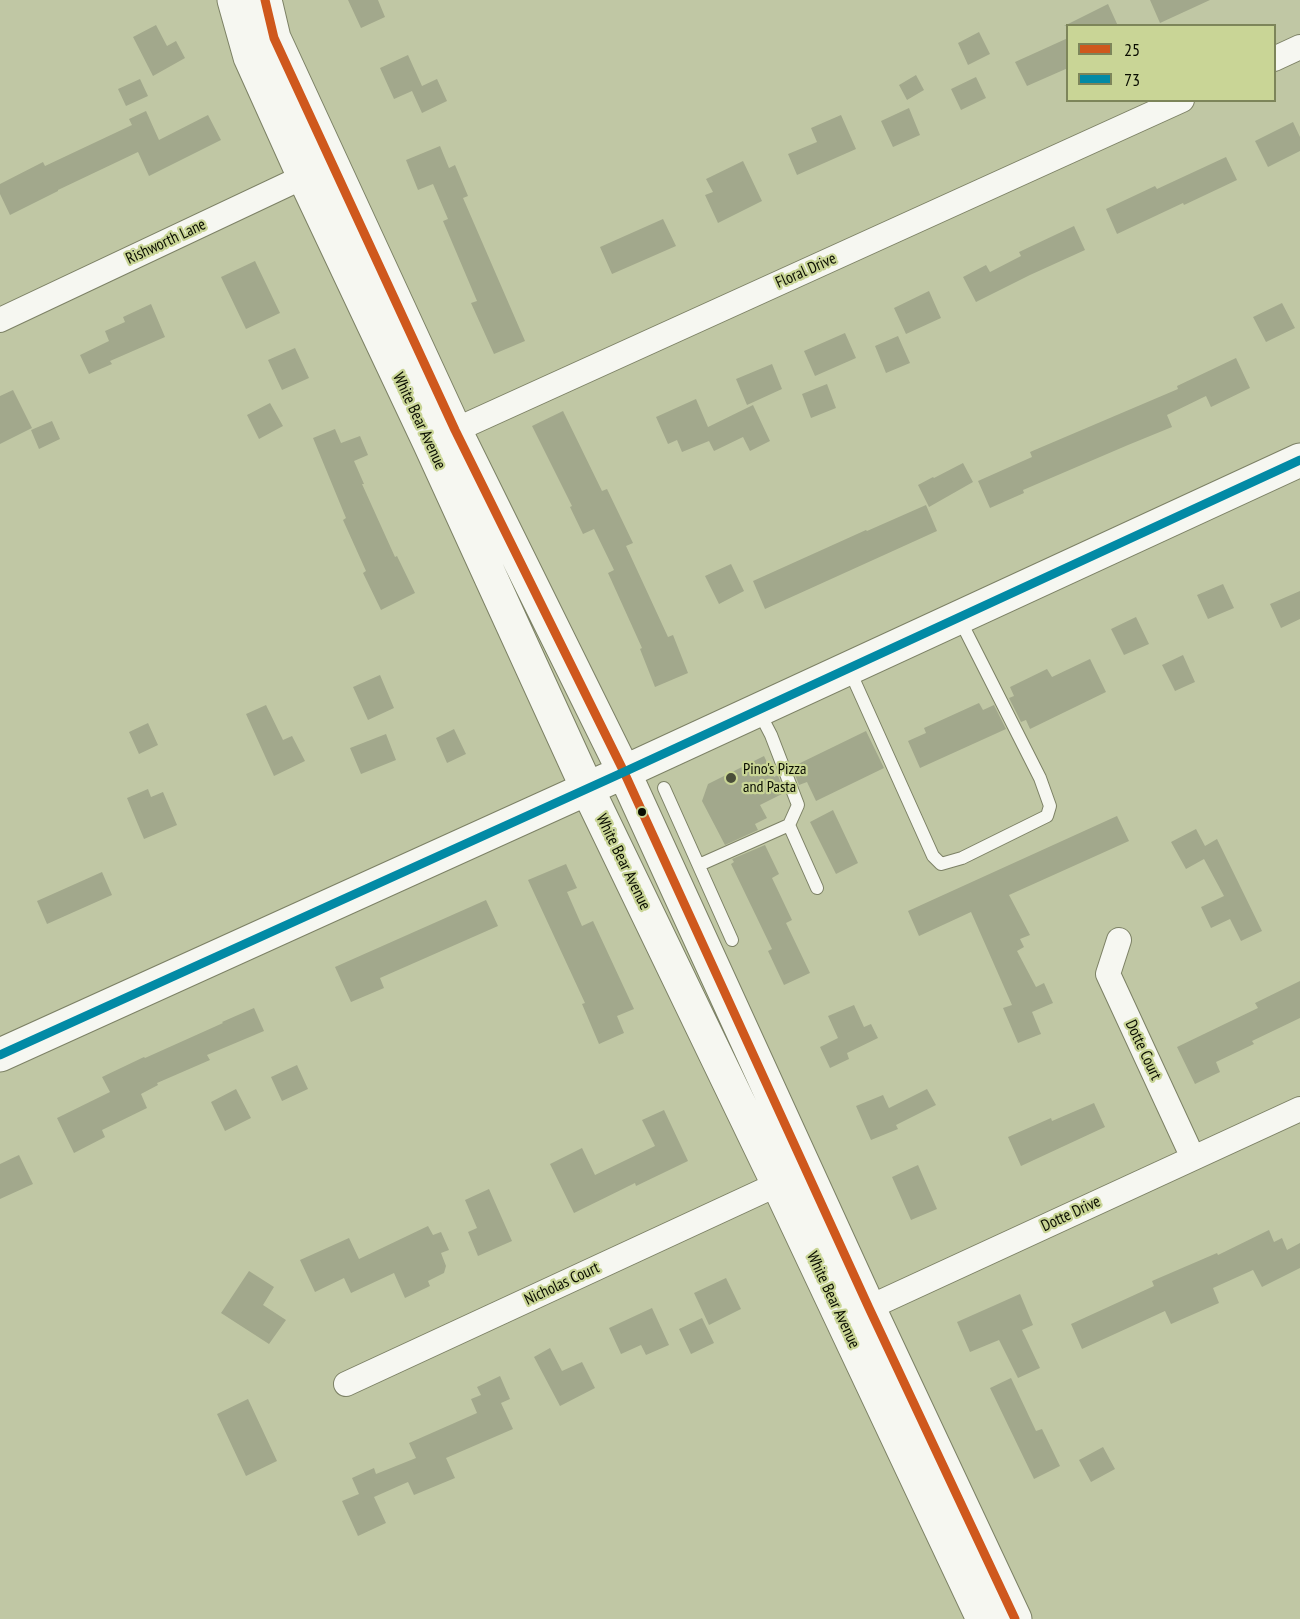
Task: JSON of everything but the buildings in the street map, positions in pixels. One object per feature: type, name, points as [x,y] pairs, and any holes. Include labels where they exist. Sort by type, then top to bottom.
[{"type":"main road","name":"White Bear Avenue","points":[[234,0],[250,57],[318,170],[442,436],[587,788],[778,1184],[855,1314],[1015,1619]]},
{"type":"main road","name":"White Bear Avenue","points":[[265,0],[274,38],[318,170]]},
{"type":"main road","name":"White Bear Avenue","points":[[442,436],[624,772],[983,1619]]},
{"type":"main road","points":[[0,1055],[624,772],[1300,460]]},
{"type":"street","points":[[1276,59],[1300,47]]},
{"type":"street","name":"Floral Drive","points":[[442,436],[1178,102]]},
{"type":"street","name":"Rishworth Lane","points":[[0,320],[318,170]]},
{"type":"street","name":"Dotte Court","points":[[1119,940],[1108,974],[1193,1158]]},
{"type":"street","name":"Dotte Drive","points":[[855,1314],[1300,1109]]},
{"type":"street","name":"Nicholas Court","points":[[346,1384],[778,1184]]},
{"type":"lane","points":[[848,668],[933,856],[941,864],[962,858],[1047,816],[1050,806],[1040,778],[958,617]]},
{"type":"lane","points":[[699,865],[789,825],[798,805],[771,735],[758,709]]},
{"type":"lane","points":[[664,788],[732,940]]},
{"type":"lane","points":[[789,825],[817,888]]},
{"type":"transit line","name":"25","points":[[265,0],[274,38],[455,430],[624,772],[869,1308],[1015,1619]]},
{"type":"transit line","name":"73","points":[[0,1055],[624,772],[1300,460]]},
{"type":"place","name":"Pino's Pizza and Pasta","points":[[731,778]]}]
